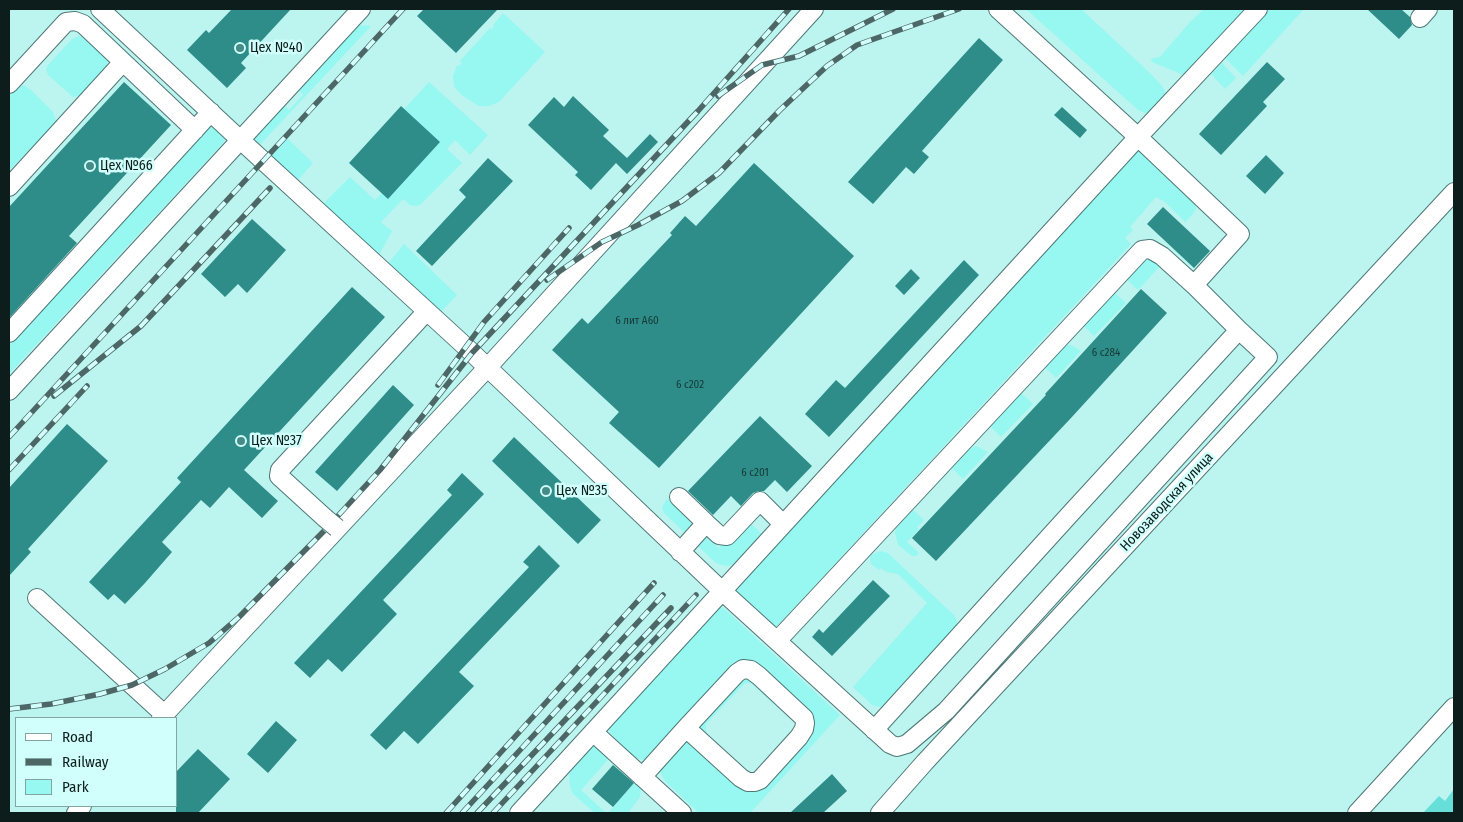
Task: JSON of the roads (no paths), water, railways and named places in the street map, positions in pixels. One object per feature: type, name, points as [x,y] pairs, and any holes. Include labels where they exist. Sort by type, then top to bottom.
[{"type":"street","points":[[100,9],[240,140],[466,346],[680,552],[722,590],[777,641],[874,730],[890,744],[898,747],[907,744],[953,704],[1268,357],[1162,256],[1150,249],[1142,250],[777,641]]},
{"type":"street","points":[[9,391],[361,9]]},
{"type":"street","points":[[37,598],[163,716],[333,525],[487,368],[814,9]]},
{"type":"street","points":[[998,9],[1138,137],[1240,234],[1194,285]]},
{"type":"street","points":[[519,813],[1138,137],[1258,9]]},
{"type":"street","points":[[9,84],[66,22],[75,21],[82,24],[195,130]]},
{"type":"street","points":[[9,187],[123,62]]},
{"type":"street","points":[[9,333],[210,112]]},
{"type":"street","name":"Новозаводская улица","points":[[880,813],[925,762],[1454,192]]},
{"type":"street","points":[[333,525],[279,476],[280,470],[427,311]]},
{"type":"street","points":[[874,730],[1239,330]]},
{"type":"street","points":[[679,497],[719,535],[727,536],[760,501],[783,524]]},
{"type":"street","points":[[680,552],[706,523]]},
{"type":"street","points":[[642,777],[686,728],[737,673],[743,669],[751,670],[759,676],[804,718],[805,723],[804,730],[799,737],[760,780],[755,782],[748,782],[741,778],[686,728]]},
{"type":"street","points":[[1358,813],[1454,707]]},
{"type":"street","points":[[593,732],[682,813]]},
{"type":"railway","points":[[9,437],[403,9]]},
{"type":"railway","points":[[9,709],[51,704],[132,685],[165,669],[209,643],[239,617],[324,531],[380,470],[472,353],[698,111],[789,9]]},
{"type":"railway","points":[[718,96],[762,65],[799,56],[893,9]]},
{"type":"railway","points":[[547,280],[602,242],[682,201],[719,173],[780,110],[827,66],[857,45],[959,9]]},
{"type":"railway","points":[[54,396],[141,326],[270,188]]},
{"type":"railway","points":[[438,385],[484,322],[569,228]]},
{"type":"railway","points":[[9,470],[87,386]]},
{"type":"railway","points":[[446,813],[654,583]]},
{"type":"railway","points":[[462,813],[663,595]]},
{"type":"railway","points":[[493,813],[696,595]]},
{"type":"railway","points":[[477,813],[671,608]]},
{"type":"place","name":"Цех №40","points":[[240,48]]},
{"type":"place","name":"Цех №66","points":[[90,166]]},
{"type":"place","name":"Цех №37","points":[[241,441]]},
{"type":"place","name":"Цех №35","points":[[546,491]]}]
